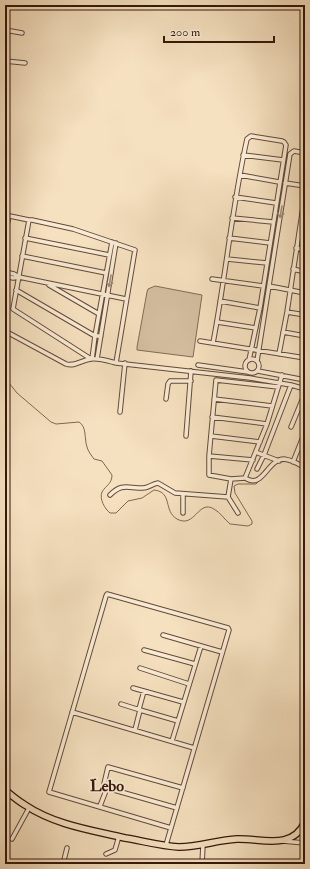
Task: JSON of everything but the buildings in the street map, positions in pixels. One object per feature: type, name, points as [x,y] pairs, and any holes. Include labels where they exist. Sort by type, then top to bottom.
[{"type":"main road","points":[[5,790],[29,808],[70,825],[179,847],[203,845],[224,840],[238,839],[281,841],[290,838],[300,830],[305,822]]},
{"type":"street","points":[[5,30],[22,33]]},
{"type":"street","points":[[5,61],[25,63]]},
{"type":"street","points":[[212,343],[217,322],[227,259],[235,197],[247,139],[251,136],[284,142],[286,145],[284,160],[277,194],[260,308],[252,349],[245,364],[246,370],[249,374]]},
{"type":"street","points":[[258,371],[260,366],[257,360],[258,350],[290,153],[305,153]]},
{"type":"street","points":[[243,155],[284,160]]},
{"type":"street","points":[[281,173],[287,174]]},
{"type":"street","points":[[240,175],[279,182]]},
{"type":"street","points":[[285,183],[305,186]]},
{"type":"street","points":[[277,194],[283,194]]},
{"type":"street","points":[[279,354],[287,312],[299,227],[304,209],[305,194]]},
{"type":"street","points":[[235,197],[276,203]]},
{"type":"street","points":[[5,234],[7,216],[73,229],[133,249],[135,252],[116,362]]},
{"type":"street","points":[[232,218],[273,222]]},
{"type":"street","points":[[29,220],[13,307],[14,310],[91,359]]},
{"type":"street","points":[[299,227],[305,228]]},
{"type":"street","points":[[25,238],[109,255]]},
{"type":"street","points":[[229,238],[270,243]]},
{"type":"street","points":[[91,359],[112,242]]},
{"type":"street","points":[[97,359],[116,243]]},
{"type":"street","points":[[296,248],[305,250]]},
{"type":"street","points":[[22,256],[106,272]]},
{"type":"street","points":[[227,259],[267,263]]},
{"type":"street","points":[[293,269],[305,272]]},
{"type":"street","points":[[5,272],[19,277],[126,299]]},
{"type":"street","points":[[265,275],[270,276]]},
{"type":"street","points":[[5,276],[13,278],[19,277]]},
{"type":"street","points":[[212,279],[263,286]]},
{"type":"street","points":[[46,283],[98,314]]},
{"type":"street","points":[[268,286],[305,293]]},
{"type":"street","points":[[16,290],[95,336],[101,336]]},
{"type":"street","points":[[220,301],[260,308]]},
{"type":"street","points":[[287,312],[305,315]]},
{"type":"street","points":[[217,322],[256,328]]},
{"type":"street","points":[[5,331],[70,366],[91,359],[97,359],[203,372],[249,374],[256,373],[258,371],[305,380]]},
{"type":"street","points":[[283,332],[305,336]]},
{"type":"street","points":[[200,341],[305,358]]},
{"type":"street","points":[[248,360],[257,360]]},
{"type":"street","points":[[120,412],[125,363]]},
{"type":"street","points":[[198,365],[249,374],[305,389]]},
{"type":"street","points":[[203,372],[204,366]]},
{"type":"street","points":[[186,436],[192,371]]},
{"type":"street","points":[[278,387],[217,379],[212,417],[209,475],[231,479],[245,478],[267,424],[282,375]]},
{"type":"street","points":[[166,399],[168,384],[170,381],[191,381]]},
{"type":"street","points":[[257,469],[292,385]]},
{"type":"street","points":[[291,426],[305,393]]},
{"type":"street","points":[[214,399],[272,406]]},
{"type":"street","points":[[212,417],[267,424]]},
{"type":"street","points":[[293,462],[305,432]]},
{"type":"street","points":[[211,436],[260,442]]},
{"type":"street","points":[[258,452],[279,460],[293,462],[305,468]]},
{"type":"street","points":[[209,456],[253,460]]},
{"type":"street","points":[[247,479],[254,482],[258,480],[279,460]]},
{"type":"street","points":[[231,479],[228,497],[238,513]]},
{"type":"street","points":[[110,495],[121,487],[129,486],[143,488],[158,483],[175,493],[228,497]]},
{"type":"street","points":[[183,494],[183,513]]},
{"type":"street","points":[[166,845],[229,632],[229,630],[228,628],[108,594],[106,596],[49,792],[171,828]]},
{"type":"street","points":[[163,635],[222,652]]},
{"type":"street","points":[[172,741],[201,646]]},
{"type":"street","points":[[144,650],[195,664]]},
{"type":"street","points":[[140,668],[189,684]]},
{"type":"street","points":[[133,688],[183,702]]},
{"type":"street","points":[[135,730],[144,691]]},
{"type":"street","points":[[121,704],[178,721]]},
{"type":"street","points":[[72,712],[194,748]]},
{"type":"street","points":[[100,806],[107,788],[105,786],[107,768],[111,767],[183,788]]},
{"type":"street","points":[[107,788],[177,808]]},
{"type":"street","points":[[12,839],[29,808]]},
{"type":"street","points":[[106,854],[116,850],[119,836]]},
{"type":"street","points":[[281,841],[305,843]]},
{"type":"street","points":[[202,864],[203,845]]},
{"type":"street","points":[[63,864],[67,848]]},
{"type":"shaded area","points":[[155,286],[202,295],[193,357],[137,350],[147,292],[148,289]]},
{"type":"waterway","points":[[5,378],[17,393],[51,422],[56,424],[79,422],[82,424],[87,448],[94,459],[102,461],[112,475],[111,480],[101,495],[103,504],[110,513],[116,513],[128,501],[142,498],[154,490],[160,491],[164,494],[170,511],[177,519],[183,521],[188,520],[200,510],[209,507],[221,514],[230,524],[248,526],[252,524],[252,521],[235,493],[234,486],[238,484],[256,484],[260,480]]},
{"type":"waterway","points":[[270,470],[276,463],[287,461]]},
{"type":"district","name":"Lebo","points":[[107,785]]}]
